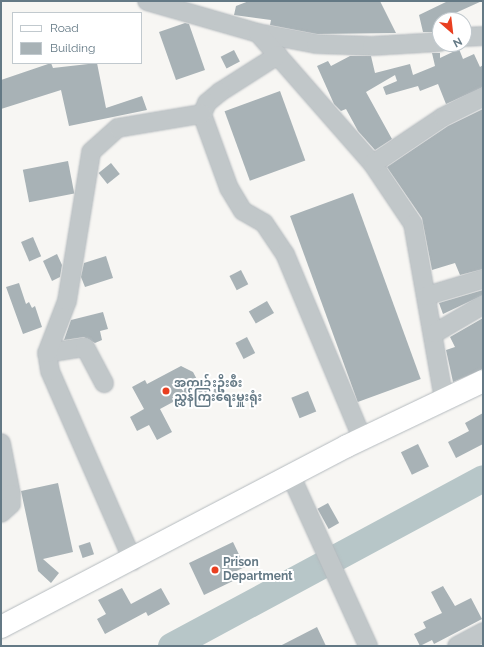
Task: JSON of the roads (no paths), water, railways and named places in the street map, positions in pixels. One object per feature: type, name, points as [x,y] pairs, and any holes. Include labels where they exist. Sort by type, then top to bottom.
[{"type":"street","points":[[148,1],[258,32],[316,44],[372,46],[432,42]]},
{"type":"street","points":[[258,32],[374,164],[413,224],[426,296],[435,333],[444,399]]},
{"type":"street","points":[[278,55],[220,92],[207,103],[202,114],[229,188],[243,211],[264,223],[285,254],[362,438]]},
{"type":"street","points":[[374,164],[443,117],[483,97]]},
{"type":"street","points":[[133,561],[50,371],[47,353],[67,301],[91,152],[118,128],[202,114]]},
{"type":"street","points":[[426,296],[483,279]]},
{"type":"street","points":[[435,333],[483,305]]},
{"type":"street","points":[[47,353],[85,346],[104,383]]},
{"type":"street","points":[[1,627],[133,561],[362,438],[483,381]]},
{"type":"street","points":[[1,443],[11,494],[11,504],[1,513]]},
{"type":"street","points":[[290,476],[313,523],[368,646]]},
{"type":"street","points":[[457,646],[483,632]]},
{"type":"waterway","points":[[171,646],[483,478]]},
{"type":"place","name":"အကျဉ်းဦးစီး ညွှန်ကြးရေးမှူးရုံး","points":[[166,391]]},
{"type":"place","name":"Prison Department","points":[[215,570]]}]
